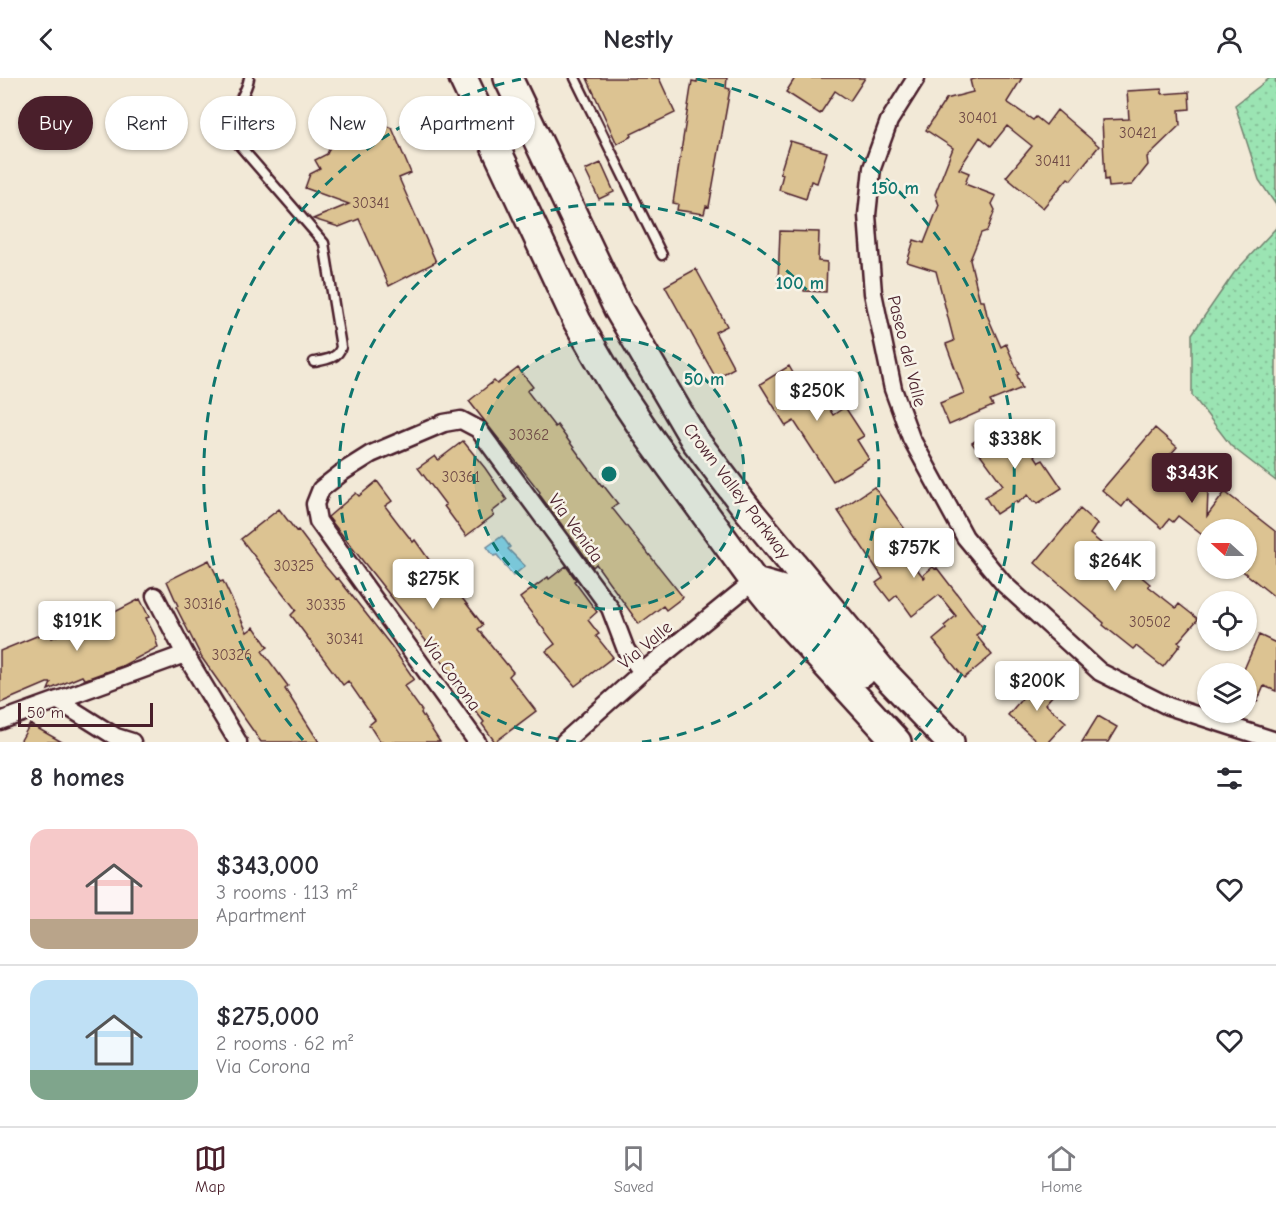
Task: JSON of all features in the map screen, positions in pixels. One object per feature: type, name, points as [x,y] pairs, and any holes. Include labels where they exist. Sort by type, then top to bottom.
[{"type":"main road","points":[[462,78],[577,321],[614,386],[754,581],[789,624],[897,742]]},
{"type":"main road","name":"Crown Valley Parkway","points":[[508,78],[618,309],[694,439],[748,510],[883,672],[950,742]]},
{"type":"main road","points":[[694,439],[689,450],[690,462],[743,538],[753,563],[754,581]]},
{"type":"main road","points":[[754,581],[772,585],[792,597],[869,678],[883,672]]},
{"type":"street","name":"Paseo del Valle","points":[[916,78],[889,121],[872,168],[867,215],[873,293],[893,389],[911,438],[965,537],[1004,584],[1100,672],[1168,706],[1276,741]]},
{"type":"street","name":"Via Venida","points":[[461,420],[478,429],[610,608],[626,650],[642,672]]},
{"type":"street","name":"Via Corona","points":[[461,420],[444,423],[371,454],[321,489],[315,504],[318,521],[477,742]]},
{"type":"street","name":"Via Valle","points":[[564,742],[642,672],[754,581]]},
{"type":"street","points":[[155,596],[185,654],[238,742]]},
{"type":"street","points":[[0,721],[185,654]]},
{"type":"street","points":[[57,700],[116,737],[132,742]]},
{"type":"lane","points":[[249,78],[229,122],[229,131],[324,243],[341,347],[336,357],[314,362]]},
{"type":"lane","points":[[575,78],[662,255]]},
{"type":"green space","points":[[1270,78],[1276,78],[1276,205],[1259,180],[1235,105]]},
{"type":"green space","points":[[1276,228],[1276,481],[1231,446],[1192,395],[1192,334],[1234,273]]},
{"type":"water","points":[[502,536],[510,547],[508,549],[525,566],[513,576],[497,555],[494,556],[487,547]]},
{"type":"building","points":[[587,78],[659,78],[675,113],[631,134],[632,136],[617,144]]},
{"type":"building","points":[[698,78],[727,78],[726,88],[730,89],[709,207],[706,206],[704,214],[677,210],[678,204],[673,203],[692,81],[697,82]]},
{"type":"building","points":[[795,78],[865,78],[850,101],[835,91],[820,114],[786,92]]},
{"type":"building","points":[[1022,78],[1007,102],[1033,120],[1036,117],[1046,125],[1057,110],[1099,146],[1071,180],[1068,178],[1043,208],[1006,177],[1032,146],[1007,126],[991,146],[980,137],[959,169],[969,173],[965,184],[996,196],[992,204],[995,210],[987,231],[981,233],[970,260],[980,301],[984,301],[987,315],[1001,347],[1006,344],[1019,374],[1017,375],[1022,388],[990,401],[993,406],[949,425],[940,403],[964,393],[946,344],[954,341],[936,271],[907,262],[914,240],[924,243],[939,205],[935,194],[953,148],[926,130],[946,99],[973,92],[970,80]]},
{"type":"building","points":[[1162,89],[1162,94],[1189,92],[1190,109],[1179,110],[1180,125],[1147,157],[1148,165],[1132,185],[1109,187],[1108,179],[1105,180],[1102,120],[1129,119],[1127,91]]},
{"type":"building","points":[[387,126],[392,128],[399,150],[401,150],[411,173],[399,178],[436,262],[389,286],[359,219],[339,227],[313,219],[349,204],[305,188],[310,174],[320,169],[315,160],[327,154],[329,150],[387,150]]},
{"type":"building","points":[[790,141],[827,152],[817,183],[811,181],[806,199],[779,190],[783,174],[780,173]]},
{"type":"building","points":[[601,163],[614,192],[599,199],[585,170]]},
{"type":"building","points":[[780,231],[819,232],[818,261],[827,262],[826,292],[804,291],[804,283],[778,282]]},
{"type":"building","points":[[696,269],[727,326],[715,332],[734,368],[716,378],[665,286]]},
{"type":"building","points":[[789,366],[797,380],[807,373],[833,415],[845,407],[864,436],[857,440],[869,459],[833,481],[794,421],[786,426],[760,384]]},
{"type":"building","points":[[518,368],[533,387],[527,391],[555,427],[557,425],[618,504],[612,508],[683,597],[666,610],[663,606],[639,624],[596,564],[593,567],[539,494],[540,492],[469,401],[494,381],[497,384]]},
{"type":"building","points":[[1004,422],[1019,444],[1025,441],[1039,462],[1043,460],[1062,488],[1037,504],[1028,495],[996,514],[985,497],[1003,485],[972,443]]},
{"type":"building","points":[[1155,428],[1177,447],[1161,465],[1209,467],[1207,516],[1225,492],[1276,532],[1276,598],[1253,579],[1257,579],[1257,519],[1197,519],[1197,531],[1178,516],[1173,522],[1169,519],[1162,528],[1128,499],[1122,507],[1102,490]]},
{"type":"building","points":[[463,441],[507,500],[492,512],[494,515],[466,536],[418,468],[435,456],[438,460]]},
{"type":"building","points":[[377,481],[392,501],[385,506],[413,542],[415,540],[444,581],[452,575],[467,594],[462,598],[483,625],[478,629],[513,672],[509,676],[536,711],[495,742],[482,724],[484,722],[446,673],[449,670],[328,517],[356,493],[359,496]]},
{"type":"building","points":[[874,487],[907,532],[905,537],[897,543],[924,578],[923,575],[933,567],[937,568],[984,629],[976,635],[992,655],[964,678],[933,640],[956,616],[939,595],[912,616],[897,595],[890,601],[876,583],[883,578],[838,511]]},
{"type":"building","points":[[279,509],[336,579],[338,578],[392,647],[414,679],[404,686],[440,742],[380,742],[369,725],[375,720],[348,681],[343,685],[291,615],[296,610],[241,539]]},
{"type":"building","points":[[1080,509],[1097,524],[1090,534],[1150,584],[1148,586],[1176,608],[1179,604],[1197,620],[1178,642],[1181,644],[1163,667],[1136,646],[1133,649],[1103,625],[1104,623],[1035,563]]},
{"type":"building","points":[[209,560],[220,582],[223,581],[247,632],[254,627],[268,647],[262,651],[288,686],[285,689],[319,742],[261,742],[202,658],[176,607],[178,606],[167,581]]},
{"type":"building","points":[[566,566],[597,612],[588,620],[599,634],[596,636],[613,657],[575,686],[546,651],[555,644],[520,598]]},
{"type":"building","points":[[140,599],[149,617],[146,618],[158,647],[122,666],[86,679],[82,676],[48,690],[51,683],[47,683],[0,703],[0,651],[49,631],[52,638],[78,626],[80,630]]},
{"type":"building","points":[[1259,635],[1276,643],[1276,691],[1264,686],[1257,702],[1257,663],[1247,663],[1252,651],[1257,651]]},
{"type":"building","points":[[1033,675],[1054,694],[1045,704],[1066,722],[1048,742],[1038,742],[1008,715],[1025,695],[1020,690]]},
{"type":"building","points":[[1098,716],[1117,727],[1108,742],[1082,742]]},
{"type":"building","points":[[30,724],[62,742],[20,742]]}]
